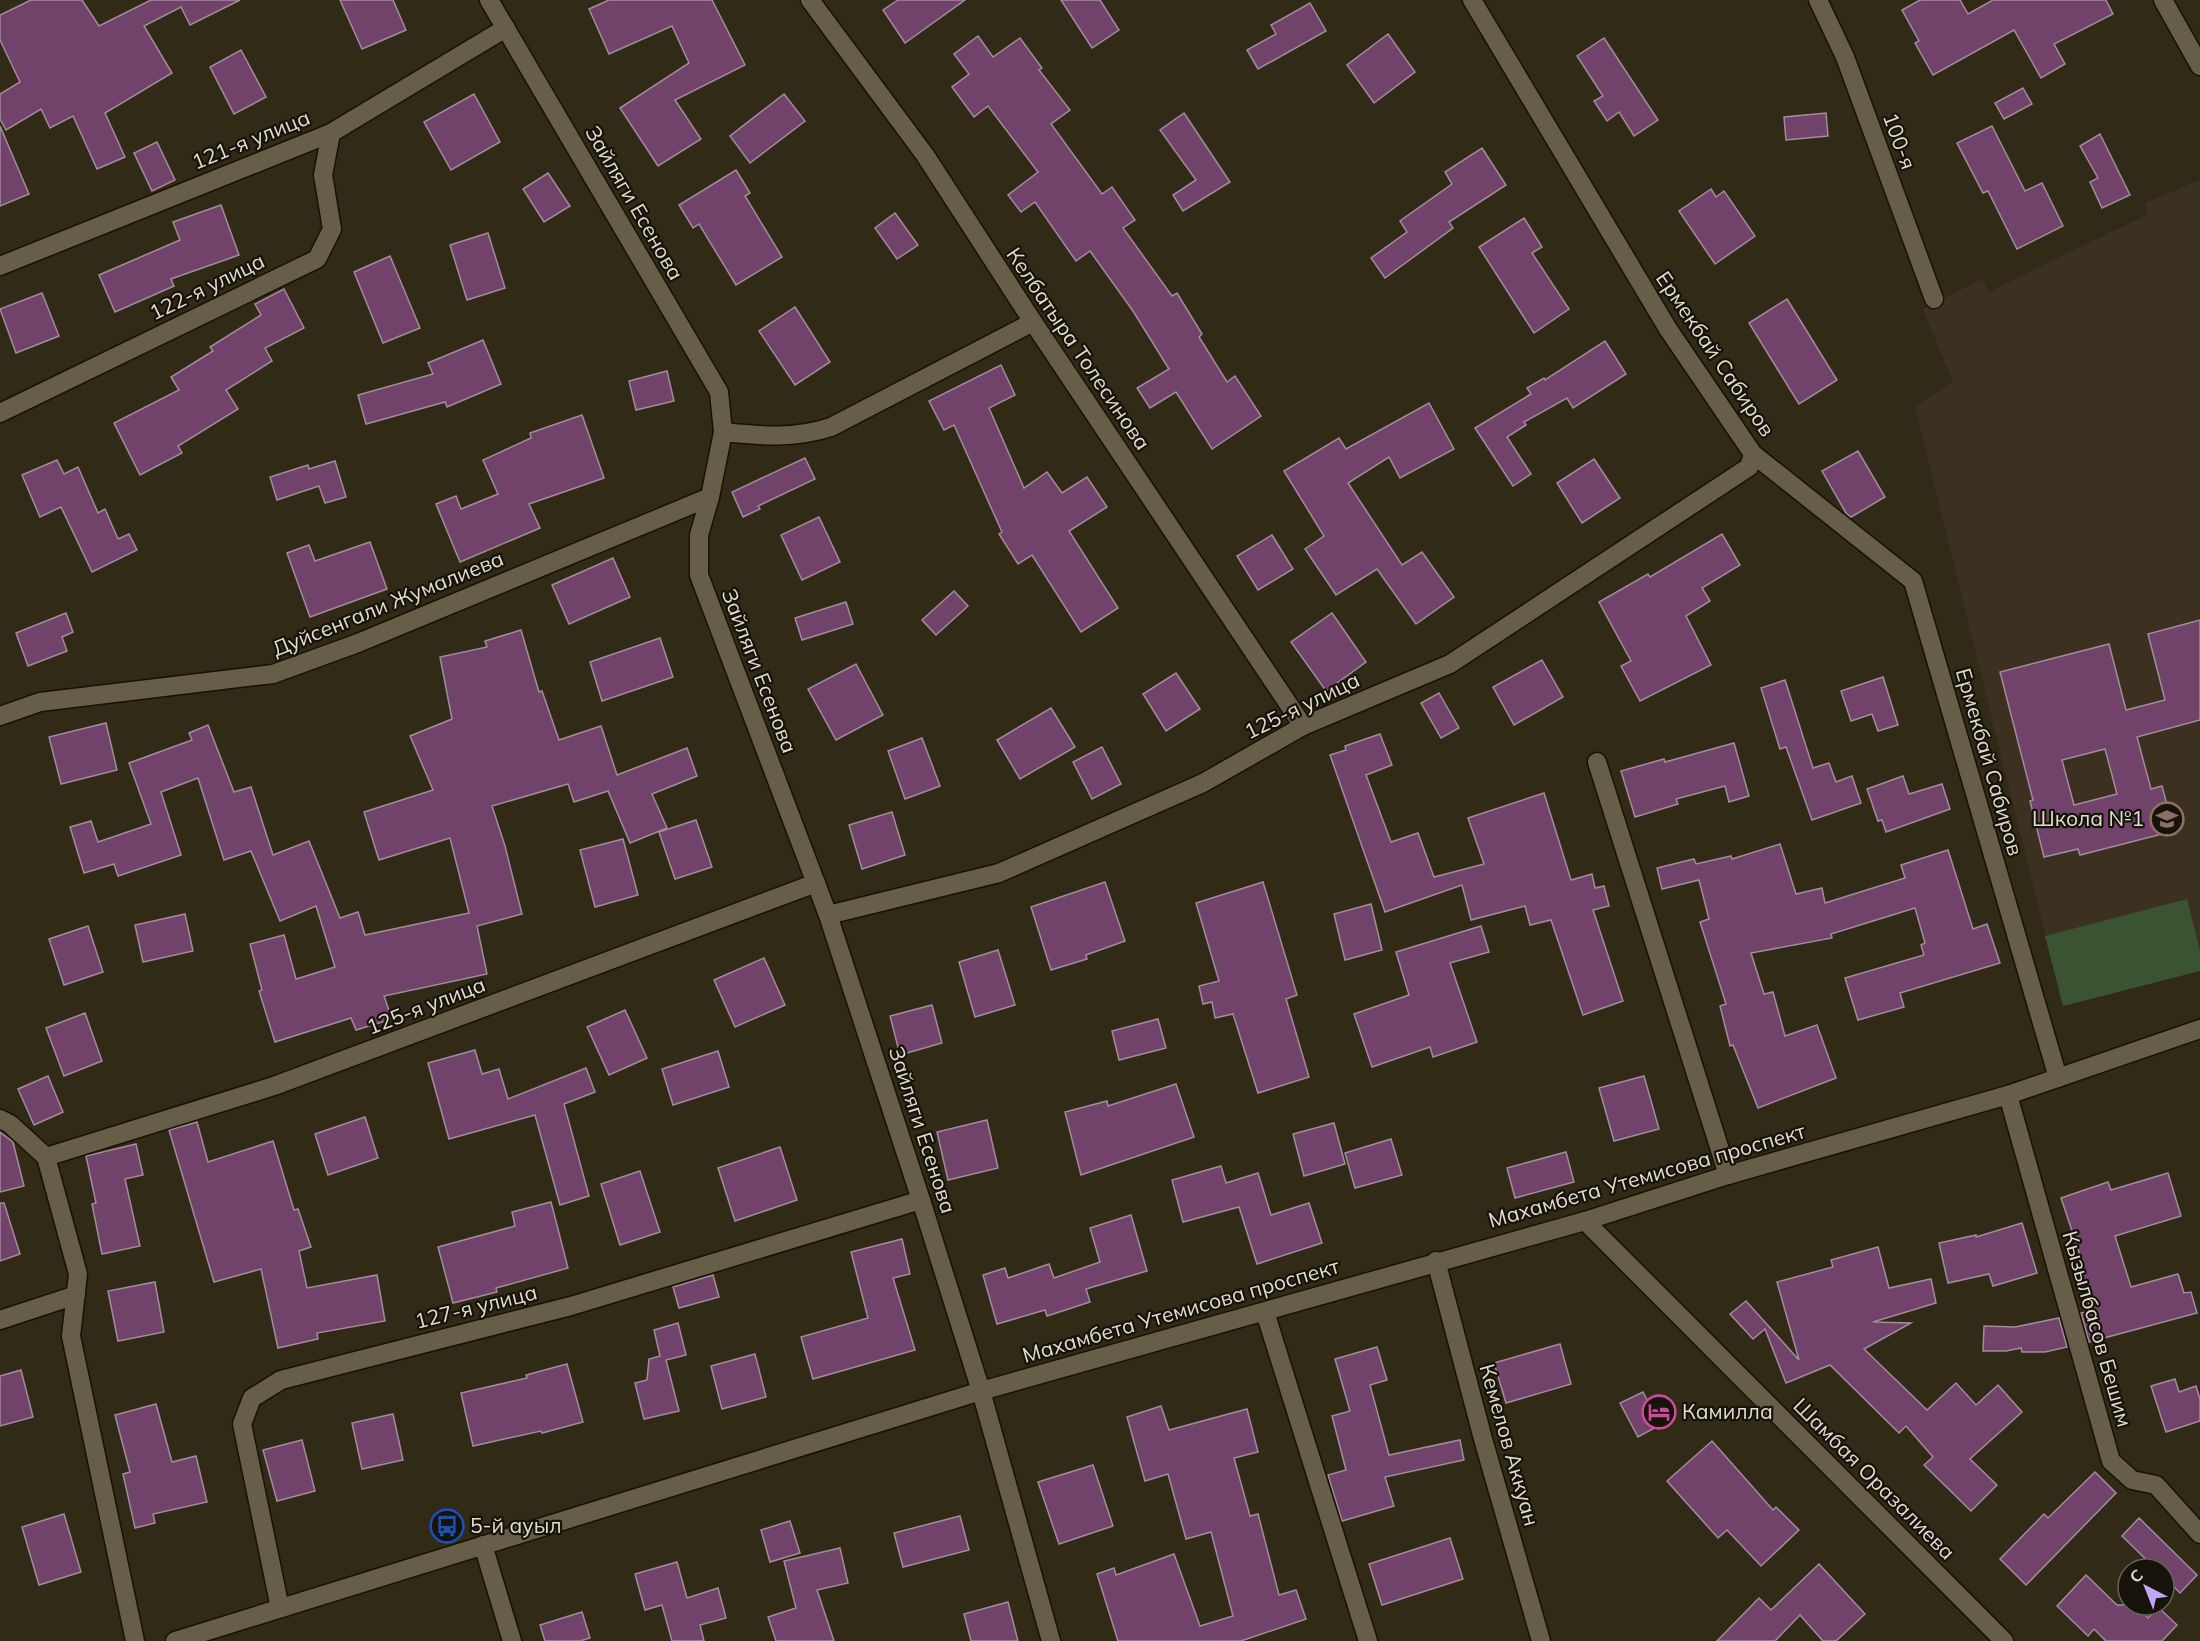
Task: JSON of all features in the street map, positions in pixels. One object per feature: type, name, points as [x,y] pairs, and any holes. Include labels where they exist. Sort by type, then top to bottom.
[{"type":"street","name":"Зайляги Есенова","points":[[489,0],[719,392],[723,432],[710,497],[699,535],[699,575],[828,915],[981,1391],[1051,1641]]},
{"type":"street","name":"Келбатыра Толесинова","points":[[810,0],[925,155],[1033,322],[1303,726]]},
{"type":"street","name":"Ермекбай Сабиров","points":[[1472,0],[1668,329],[1753,454],[1913,581],[2058,1078]]},
{"type":"street","name":"100-я","points":[[1818,0],[1845,57],[1934,299]]},
{"type":"street","points":[[2163,0],[2200,66]]},
{"type":"street","name":"121-я улица","points":[[0,266],[331,133],[506,28]]},
{"type":"street","name":"122-я улица","points":[[0,413],[317,259],[332,229],[323,176],[331,133]]},
{"type":"street","points":[[723,432],[772,437],[809,434],[831,428],[1033,322]]},
{"type":"street","name":"125-я улица","points":[[828,915],[999,873],[1203,783],[1303,726],[1450,664],[1749,467],[1753,454]]},
{"type":"street","name":"Дуйсенгали Жумалиева","points":[[0,716],[40,702],[273,674],[358,643],[710,497]]},
{"type":"street","points":[[1597,762],[1728,1175]]},
{"type":"street","name":"125-я улица","points":[[46,1157],[274,1086],[816,883]]},
{"type":"street","name":"Махамбета Утемисова проспект","points":[[175,1641],[981,1391],[1265,1312],[1436,1261],[1585,1221],[1728,1175],[2008,1095],[2200,1029]]},
{"type":"street","name":"Кызылбасов Бешим","points":[[2008,1095],[2111,1461],[2132,1480],[2156,1485],[2200,1534]]},
{"type":"street","points":[[0,1119],[10,1124],[46,1157],[78,1274],[71,1336],[135,1641]]},
{"type":"street","name":"127-я улица","points":[[280,1608],[242,1424],[252,1398],[280,1380],[571,1306],[921,1200]]},
{"type":"street","name":"Шамбая Оразалиева","points":[[1585,1221],[2004,1641]]},
{"type":"street","name":"Кемелов Аккуан","points":[[1436,1261],[1483,1439],[1541,1641]]},
{"type":"street","points":[[0,1320],[76,1295]]},
{"type":"street","points":[[1265,1312],[1368,1641]]},
{"type":"street","points":[[483,1545],[512,1641]]},
{"type":"shaded area","points":[[2200,180],[2200,971],[2063,1006],[1915,407],[1953,382],[1923,309],[1982,279],[1989,292],[2148,214],[2145,203]]},
{"type":"green space","points":[[2187,899],[2200,951],[2200,971],[2063,1006],[2045,936]]},
{"type":"building","points":[[31,0],[82,0],[99,26],[151,0],[240,0],[190,25],[181,7],[144,26],[172,73],[105,113],[125,157],[97,169],[73,116],[50,128],[41,109],[6,130],[0,119],[0,94],[20,82],[0,40],[0,15]]},
{"type":"building","points":[[340,0],[393,0],[406,30],[362,49]]},
{"type":"building","points":[[609,0],[712,0],[745,65],[675,100],[701,139],[658,166],[620,108],[689,63],[672,26],[609,54],[589,9]]},
{"type":"building","points":[[898,0],[965,0],[905,43],[883,10]]},
{"type":"building","points":[[1061,0],[1100,0],[1119,30],[1092,48]]},
{"type":"building","points":[[1920,0],[1960,0],[1968,14],[1993,0],[2106,0],[2113,14],[2054,44],[2065,64],[2041,78],[2014,30],[1933,75],[1915,43],[1919,41],[1902,10]]},
{"type":"building","points":[[1310,3],[1326,31],[1258,69],[1247,50],[1276,34],[1271,25]]},
{"type":"building","points":[[1388,34],[1415,72],[1374,103],[1347,65]]},
{"type":"building","points":[[978,36],[993,57],[1020,38],[1042,68],[1039,70],[1070,110],[1051,124],[1102,194],[1112,187],[1135,220],[1123,228],[1172,296],[1177,293],[1202,334],[1199,337],[1227,382],[1235,376],[1261,416],[1212,449],[1176,392],[1150,408],[1137,388],[1169,369],[1133,311],[1090,251],[1076,261],[1035,202],[1021,212],[1008,195],[1038,172],[988,106],[974,117],[952,87],[969,74],[954,54]]},
{"type":"building","points":[[1604,38],[1658,120],[1634,136],[1619,112],[1607,121],[1594,101],[1603,96],[1577,56]]},
{"type":"building","points":[[241,50],[266,97],[234,114],[210,67]]},
{"type":"building","points":[[2023,88],[2032,104],[2004,119],[1995,103]]},
{"type":"building","points":[[474,94],[500,142],[451,170],[424,122]]},
{"type":"building","points":[[784,94],[805,121],[750,163],[730,136]]},
{"type":"building","points":[[1184,113],[1230,182],[1183,211],[1173,195],[1196,180],[1160,130]]},
{"type":"building","points":[[1826,113],[1828,136],[1786,140],[1784,117]]},
{"type":"building","points":[[0,126],[29,194],[0,206]]},
{"type":"building","points":[[1992,126],[2025,191],[2042,183],[2063,226],[2017,249],[1988,191],[1983,193],[1957,143]]},
{"type":"building","points":[[2100,134],[2130,195],[2102,208],[2090,182],[2098,178],[2080,146]]},
{"type":"building","points":[[157,142],[175,180],[152,191],[134,153]]},
{"type":"building","points":[[1482,148],[1506,185],[1449,222],[1453,228],[1385,278],[1371,258],[1407,232],[1400,221],[1452,184],[1445,172]]},
{"type":"building","points":[[736,170],[750,193],[745,196],[782,257],[736,285],[699,224],[693,228],[679,205]]},
{"type":"building","points":[[548,173],[570,206],[544,222],[523,189]]},
{"type":"building","points":[[1711,189],[1716,197],[1724,191],[1755,236],[1715,264],[1679,211]]},
{"type":"building","points":[[221,205],[239,255],[171,279],[174,286],[115,312],[99,275],[180,240],[173,222]]},
{"type":"building","points":[[895,213],[918,245],[897,259],[875,228]]},
{"type":"building","points":[[1524,218],[1542,247],[1532,253],[1569,309],[1534,333],[1479,247]]},
{"type":"building","points":[[488,233],[505,288],[467,300],[450,245]]},
{"type":"building","points":[[390,256],[420,328],[383,343],[354,272]]},
{"type":"building","points":[[284,289],[304,328],[265,348],[272,361],[226,390],[238,409],[178,446],[182,453],[140,475],[114,423],[179,390],[171,377],[213,351],[210,347],[261,315],[255,304]]},
{"type":"building","points":[[42,293],[59,336],[16,353],[0,309]]},
{"type":"building","points":[[1787,299],[1837,380],[1799,404],[1749,323]]},
{"type":"building","points":[[795,307],[830,362],[795,385],[759,331]]},
{"type":"building","points":[[483,340],[501,384],[447,407],[445,402],[366,424],[358,395],[433,374],[428,363]]},
{"type":"building","points":[[1605,341],[1626,374],[1573,408],[1567,398],[1524,422],[1526,425],[1507,437],[1531,474],[1513,486],[1475,428],[1531,394],[1527,388],[1544,378],[1545,380]]},
{"type":"building","points":[[1001,365],[1015,395],[989,408],[1024,488],[1047,472],[1062,493],[1087,477],[1107,507],[1069,531],[1118,608],[1081,632],[1032,555],[1018,564],[999,534],[1002,532],[954,425],[944,430],[929,401]]},
{"type":"building","points":[[667,371],[674,401],[636,410],[629,381]]},
{"type":"building","points":[[1429,403],[1454,449],[1400,478],[1389,457],[1348,483],[1402,565],[1422,552],[1454,597],[1416,624],[1377,569],[1336,595],[1305,549],[1324,536],[1284,471],[1339,438],[1346,449]]},
{"type":"building","points":[[582,415],[604,478],[529,504],[540,528],[460,562],[436,504],[456,496],[461,509],[498,494],[483,460],[531,438],[530,433]]},
{"type":"building","points":[[1858,451],[1885,497],[1851,517],[1846,513],[1822,471]]},
{"type":"building","points":[[805,458],[815,479],[758,506],[760,509],[743,517],[732,492]]},
{"type":"building","points":[[1594,459],[1620,498],[1582,523],[1557,483]]},
{"type":"building","points":[[57,460],[64,474],[78,467],[98,513],[105,509],[118,539],[129,534],[137,550],[92,572],[61,507],[40,517],[22,475]]},
{"type":"building","points":[[335,461],[346,497],[325,503],[319,486],[277,500],[270,477],[308,465],[309,469]]},
{"type":"building","points":[[819,517],[840,562],[802,580],[781,535]]},
{"type":"building","points":[[1722,534],[1740,565],[1702,588],[1710,601],[1686,616],[1711,665],[1640,701],[1621,666],[1631,661],[1599,602],[1648,574],[1650,577]]},
{"type":"building","points":[[1272,535],[1293,569],[1258,590],[1237,556]]},
{"type":"building","points":[[370,542],[387,589],[310,617],[287,553],[309,545],[315,561]]},
{"type":"building","points":[[613,558],[630,597],[569,624],[552,585]]},
{"type":"building","points":[[954,591],[968,606],[936,635],[922,620]]},
{"type":"building","points":[[846,602],[853,624],[802,640],[795,618]]},
{"type":"building","points":[[66,613],[73,632],[62,637],[67,651],[28,666],[16,633]]},
{"type":"building","points":[[1332,613],[1366,662],[1326,691],[1291,642]]},
{"type":"building","name":"Школа №1","points":[[2200,620],[2200,720],[2137,737],[2151,789],[2162,786],[2174,831],[2080,855],[2078,849],[2044,857],[2030,801],[2033,800],[2000,672],[2109,644],[2126,710],[2165,700],[2148,634]],"holes":[[[2105,749],[2117,794],[2074,805],[2062,760]]]},
{"type":"building","points":[[521,630],[539,692],[542,691],[559,740],[601,726],[617,775],[687,748],[697,776],[652,794],[667,828],[630,843],[608,791],[574,802],[568,784],[492,806],[505,846],[522,914],[477,926],[487,974],[384,996],[392,1019],[356,1030],[351,1018],[275,1042],[259,991],[262,990],[250,944],[284,935],[296,979],[335,967],[316,906],[280,921],[251,851],[224,860],[198,778],[161,792],[181,855],[118,876],[114,864],[84,873],[70,827],[91,821],[98,842],[151,824],[129,763],[192,740],[189,733],[208,725],[234,792],[251,787],[273,855],[309,841],[340,918],[358,912],[365,935],[469,913],[450,838],[379,860],[364,812],[433,790],[410,736],[452,719],[440,657],[487,647],[485,641]]},
{"type":"building","points":[[660,638],[673,677],[602,701],[590,662]]},
{"type":"building","points":[[1542,660],[1563,697],[1514,725],[1493,687]]},
{"type":"building","points":[[856,664],[883,715],[836,740],[808,689]]},
{"type":"building","points":[[1176,673],[1200,709],[1166,731],[1143,694]]},
{"type":"building","points":[[1883,677],[1898,725],[1878,731],[1872,714],[1851,721],[1841,691]]},
{"type":"building","points":[[1785,680],[1813,768],[1829,763],[1836,782],[1852,776],[1861,803],[1812,820],[1786,747],[1780,749],[1761,688]]},
{"type":"building","points":[[1439,693],[1459,728],[1441,738],[1421,703]]},
{"type":"building","points":[[1051,708],[1075,747],[1020,779],[997,740]]},
{"type":"building","points":[[106,723],[117,770],[61,784],[49,737]]},
{"type":"building","points":[[1380,734],[1392,765],[1366,775],[1391,842],[1418,833],[1434,877],[1484,864],[1468,818],[1544,793],[1571,880],[1592,874],[1595,888],[1604,886],[1609,906],[1593,910],[1623,1001],[1583,1015],[1551,920],[1530,925],[1525,906],[1471,920],[1462,885],[1385,912],[1330,755],[1346,750],[1345,746]]},
{"type":"building","points":[[922,738],[940,786],[905,799],[888,751]]},
{"type":"building","points":[[1734,743],[1749,796],[1729,802],[1725,786],[1676,799],[1678,804],[1635,817],[1621,771],[1664,759],[1665,762]]},
{"type":"building","points":[[1102,747],[1121,784],[1092,799],[1073,762]]},
{"type":"building","points":[[1903,776],[1909,794],[1942,784],[1950,809],[1886,832],[1882,820],[1878,821],[1867,789]]},
{"type":"building","points":[[892,812],[905,855],[862,869],[849,825]]},
{"type":"building","points":[[696,820],[712,867],[675,879],[659,832]]},
{"type":"building","points":[[623,839],[638,895],[595,907],[580,850]]},
{"type":"building","points":[[1780,844],[1796,894],[1822,888],[1825,903],[1905,878],[1901,865],[1948,850],[1973,929],[1987,924],[2000,963],[1900,993],[1904,1007],[1858,1020],[1845,978],[1924,955],[1921,945],[1925,943],[1915,908],[1831,934],[1832,938],[1751,953],[1764,994],[1773,992],[1785,1036],[1817,1025],[1836,1078],[1758,1108],[1733,1045],[1730,1046],[1720,1006],[1726,1004],[1700,922],[1709,919],[1699,880],[1662,889],[1657,868],[1694,859],[1696,864],[1731,856],[1732,859]]},
{"type":"building","points":[[1105,882],[1125,941],[1086,955],[1087,959],[1051,970],[1031,907]]},
{"type":"building","points":[[1263,882],[1297,995],[1286,999],[1309,1077],[1258,1093],[1233,1014],[1215,1018],[1212,1002],[1203,1004],[1199,986],[1219,981],[1196,903]]},
{"type":"building","points":[[1371,904],[1382,950],[1345,960],[1334,914]]},
{"type":"building","points":[[185,914],[193,951],[143,962],[135,925]]},
{"type":"building","points":[[88,926],[103,972],[64,985],[49,939]]},
{"type":"building","points":[[1481,926],[1489,952],[1450,963],[1477,1042],[1433,1057],[1430,1047],[1372,1067],[1354,1014],[1409,995],[1396,952]]},
{"type":"building","points":[[998,950],[1015,1005],[975,1017],[959,962]]},
{"type":"building","points":[[764,958],[785,1005],[735,1027],[714,980]]},
{"type":"building","points":[[932,1005],[942,1043],[900,1055],[890,1016]]},
{"type":"building","points":[[625,1010],[647,1058],[609,1075],[587,1027]]},
{"type":"building","points":[[85,1013],[102,1061],[64,1076],[46,1028]]},
{"type":"building","points":[[1158,1019],[1166,1048],[1119,1060],[1112,1031]]},
{"type":"building","points":[[475,1050],[482,1074],[499,1069],[508,1099],[586,1068],[595,1092],[564,1104],[589,1196],[560,1205],[535,1115],[449,1139],[428,1063]]},
{"type":"building","points":[[718,1051],[729,1087],[673,1105],[662,1069]]},
{"type":"building","points":[[48,1076],[63,1112],[34,1125],[18,1089]]},
{"type":"building","points":[[1644,1076],[1659,1129],[1614,1141],[1599,1088]]},
{"type":"building","points":[[1176,1084],[1194,1137],[1081,1175],[1065,1112],[1107,1101],[1108,1106]]},
{"type":"building","points":[[365,1117],[378,1158],[328,1175],[315,1134]]},
{"type":"building","points":[[987,1120],[998,1168],[948,1180],[937,1132]]},
{"type":"building","points":[[197,1122],[208,1162],[273,1141],[294,1210],[298,1209],[311,1247],[299,1251],[307,1288],[377,1275],[385,1321],[317,1333],[318,1339],[278,1348],[261,1269],[214,1282],[169,1130]]},
{"type":"building","points":[[1334,1123],[1345,1164],[1304,1176],[1293,1134]]},
{"type":"building","points":[[0,1132],[13,1142],[24,1186],[0,1192]]},
{"type":"building","points":[[1391,1139],[1402,1175],[1355,1188],[1345,1153]]},
{"type":"building","points":[[136,1144],[143,1175],[125,1179],[140,1246],[102,1254],[92,1204],[96,1203],[86,1156]]},
{"type":"building","points":[[780,1147],[797,1200],[735,1221],[718,1168]]},
{"type":"building","points":[[1566,1152],[1574,1182],[1515,1198],[1507,1168]]},
{"type":"building","points":[[1221,1166],[1226,1183],[1258,1173],[1271,1215],[1309,1203],[1322,1243],[1257,1264],[1239,1207],[1183,1222],[1172,1180]]},
{"type":"building","points":[[640,1171],[660,1232],[620,1245],[601,1184]]},
{"type":"building","points":[[2168,1173],[2181,1216],[2115,1236],[2131,1287],[2178,1274],[2184,1293],[2191,1292],[2197,1313],[2089,1342],[2081,1313],[2091,1311],[2076,1262],[2082,1261],[2061,1198],[2108,1182],[2111,1190]]},
{"type":"building","points":[[551,1202],[568,1268],[496,1288],[497,1292],[453,1303],[438,1247],[515,1226],[512,1212]]},
{"type":"building","points":[[0,1203],[4,1203],[20,1254],[0,1261]]},
{"type":"building","points":[[1131,1215],[1147,1271],[1086,1289],[1090,1302],[1047,1316],[1045,1310],[997,1324],[983,1275],[1005,1268],[1008,1278],[1049,1264],[1054,1278],[1100,1262],[1090,1228]]},
{"type":"building","points":[[2022,1223],[2037,1273],[1993,1286],[1989,1274],[1948,1283],[1939,1243],[1976,1235],[1976,1237]]},
{"type":"building","points":[[902,1239],[910,1274],[893,1278],[915,1350],[813,1379],[801,1337],[868,1318],[851,1252]]},
{"type":"building","points":[[1878,1247],[1889,1288],[1931,1279],[1936,1303],[1873,1322],[1911,1323],[1864,1349],[1927,1410],[1956,1383],[1976,1405],[1998,1385],[2022,1412],[1970,1459],[1997,1485],[1971,1511],[1924,1465],[1933,1457],[1906,1426],[1899,1433],[1830,1365],[1786,1383],[1765,1329],[1753,1339],[1730,1314],[1746,1301],[1799,1360],[1777,1282],[1833,1267],[1831,1260]]},
{"type":"building","points":[[713,1275],[719,1297],[679,1308],[673,1287]]},
{"type":"building","points":[[155,1282],[164,1332],[118,1341],[108,1291]]},
{"type":"building","points":[[2059,1318],[2067,1347],[2045,1352],[2022,1352],[2021,1348],[2006,1351],[1983,1351],[1984,1326],[2015,1327]]},
{"type":"building","points":[[678,1323],[686,1355],[666,1360],[679,1411],[644,1419],[635,1383],[647,1380],[649,1359],[660,1356],[654,1330]]},
{"type":"building","points":[[1560,1344],[1571,1384],[1506,1403],[1494,1363]]},
{"type":"building","points":[[1377,1347],[1387,1380],[1370,1385],[1389,1455],[1460,1440],[1464,1460],[1385,1477],[1394,1506],[1342,1521],[1328,1475],[1346,1470],[1332,1416],[1350,1411],[1335,1359]]},
{"type":"building","points":[[755,1354],[766,1397],[722,1409],[711,1366]]},
{"type":"building","points":[[567,1364],[583,1422],[542,1433],[541,1431],[473,1446],[461,1393],[527,1378],[526,1375]]},
{"type":"building","points":[[21,1370],[33,1417],[0,1426],[0,1376]]},
{"type":"building","points":[[2175,1379],[2179,1392],[2196,1386],[2200,1399],[2200,1421],[2166,1432],[2151,1386]]},
{"type":"building","points":[[1643,1392],[1660,1425],[1638,1437],[1620,1403]]},
{"type":"building","points":[[156,1404],[172,1462],[196,1456],[207,1502],[153,1514],[155,1523],[135,1528],[123,1474],[130,1472],[115,1415]]},
{"type":"building","points":[[1161,1406],[1169,1430],[1247,1409],[1258,1452],[1234,1458],[1250,1516],[1258,1514],[1279,1595],[1296,1590],[1306,1619],[1241,1641],[1118,1641],[1097,1574],[1114,1568],[1116,1575],[1174,1554],[1200,1626],[1233,1616],[1211,1532],[1186,1539],[1168,1474],[1145,1481],[1127,1417]]},
{"type":"building","points":[[393,1414],[403,1460],[362,1469],[352,1423]]},
{"type":"building","points":[[302,1440],[315,1491],[277,1501],[263,1450]]},
{"type":"building","points":[[1712,1441],[1773,1510],[1776,1507],[1799,1530],[1761,1566],[1727,1530],[1718,1538],[1667,1481]]},
{"type":"building","points":[[1093,1465],[1113,1526],[1059,1544],[1038,1482]]},
{"type":"building","points":[[2095,1472],[2116,1493],[2026,1585],[2000,1559],[2044,1514],[2048,1518]]},
{"type":"building","points":[[64,1514],[81,1572],[39,1585],[22,1527]]},
{"type":"building","points":[[960,1516],[969,1550],[903,1567],[894,1533]]},
{"type":"building","points":[[2139,1518],[2197,1575],[2180,1593],[2176,1589],[2176,1557],[2144,1557],[2122,1536]]},
{"type":"building","points":[[790,1521],[800,1553],[770,1562],[761,1530]]},
{"type":"building","points":[[1450,1538],[1463,1579],[1382,1605],[1369,1564]]},
{"type":"building","points":[[840,1548],[848,1583],[817,1590],[834,1641],[776,1641],[768,1617],[796,1608],[784,1561]]},
{"type":"building","points":[[677,1562],[687,1598],[718,1588],[726,1618],[700,1625],[704,1641],[672,1641],[662,1605],[645,1610],[635,1574]]},
{"type":"building","points":[[1819,1564],[1865,1614],[1836,1641],[1823,1641],[1800,1615],[1775,1641],[1717,1641],[1759,1598],[1771,1610]]},
{"type":"building","points":[[2086,1575],[2116,1604],[2116,1617],[2169,1617],[2177,1625],[2162,1641],[2106,1641],[2094,1629],[2088,1636],[2057,1606]]},
{"type":"building","points":[[1008,1602],[1018,1641],[971,1641],[964,1614]]},
{"type":"building","points":[[582,1612],[590,1638],[580,1641],[545,1641],[540,1625]]},
{"type":"place","name":"Школа №1","points":[[2167,819]]},
{"type":"place","name":"Камилла","points":[[1659,1412]]},
{"type":"place","name":"5-й ауыл","points":[[447,1526]]}]
